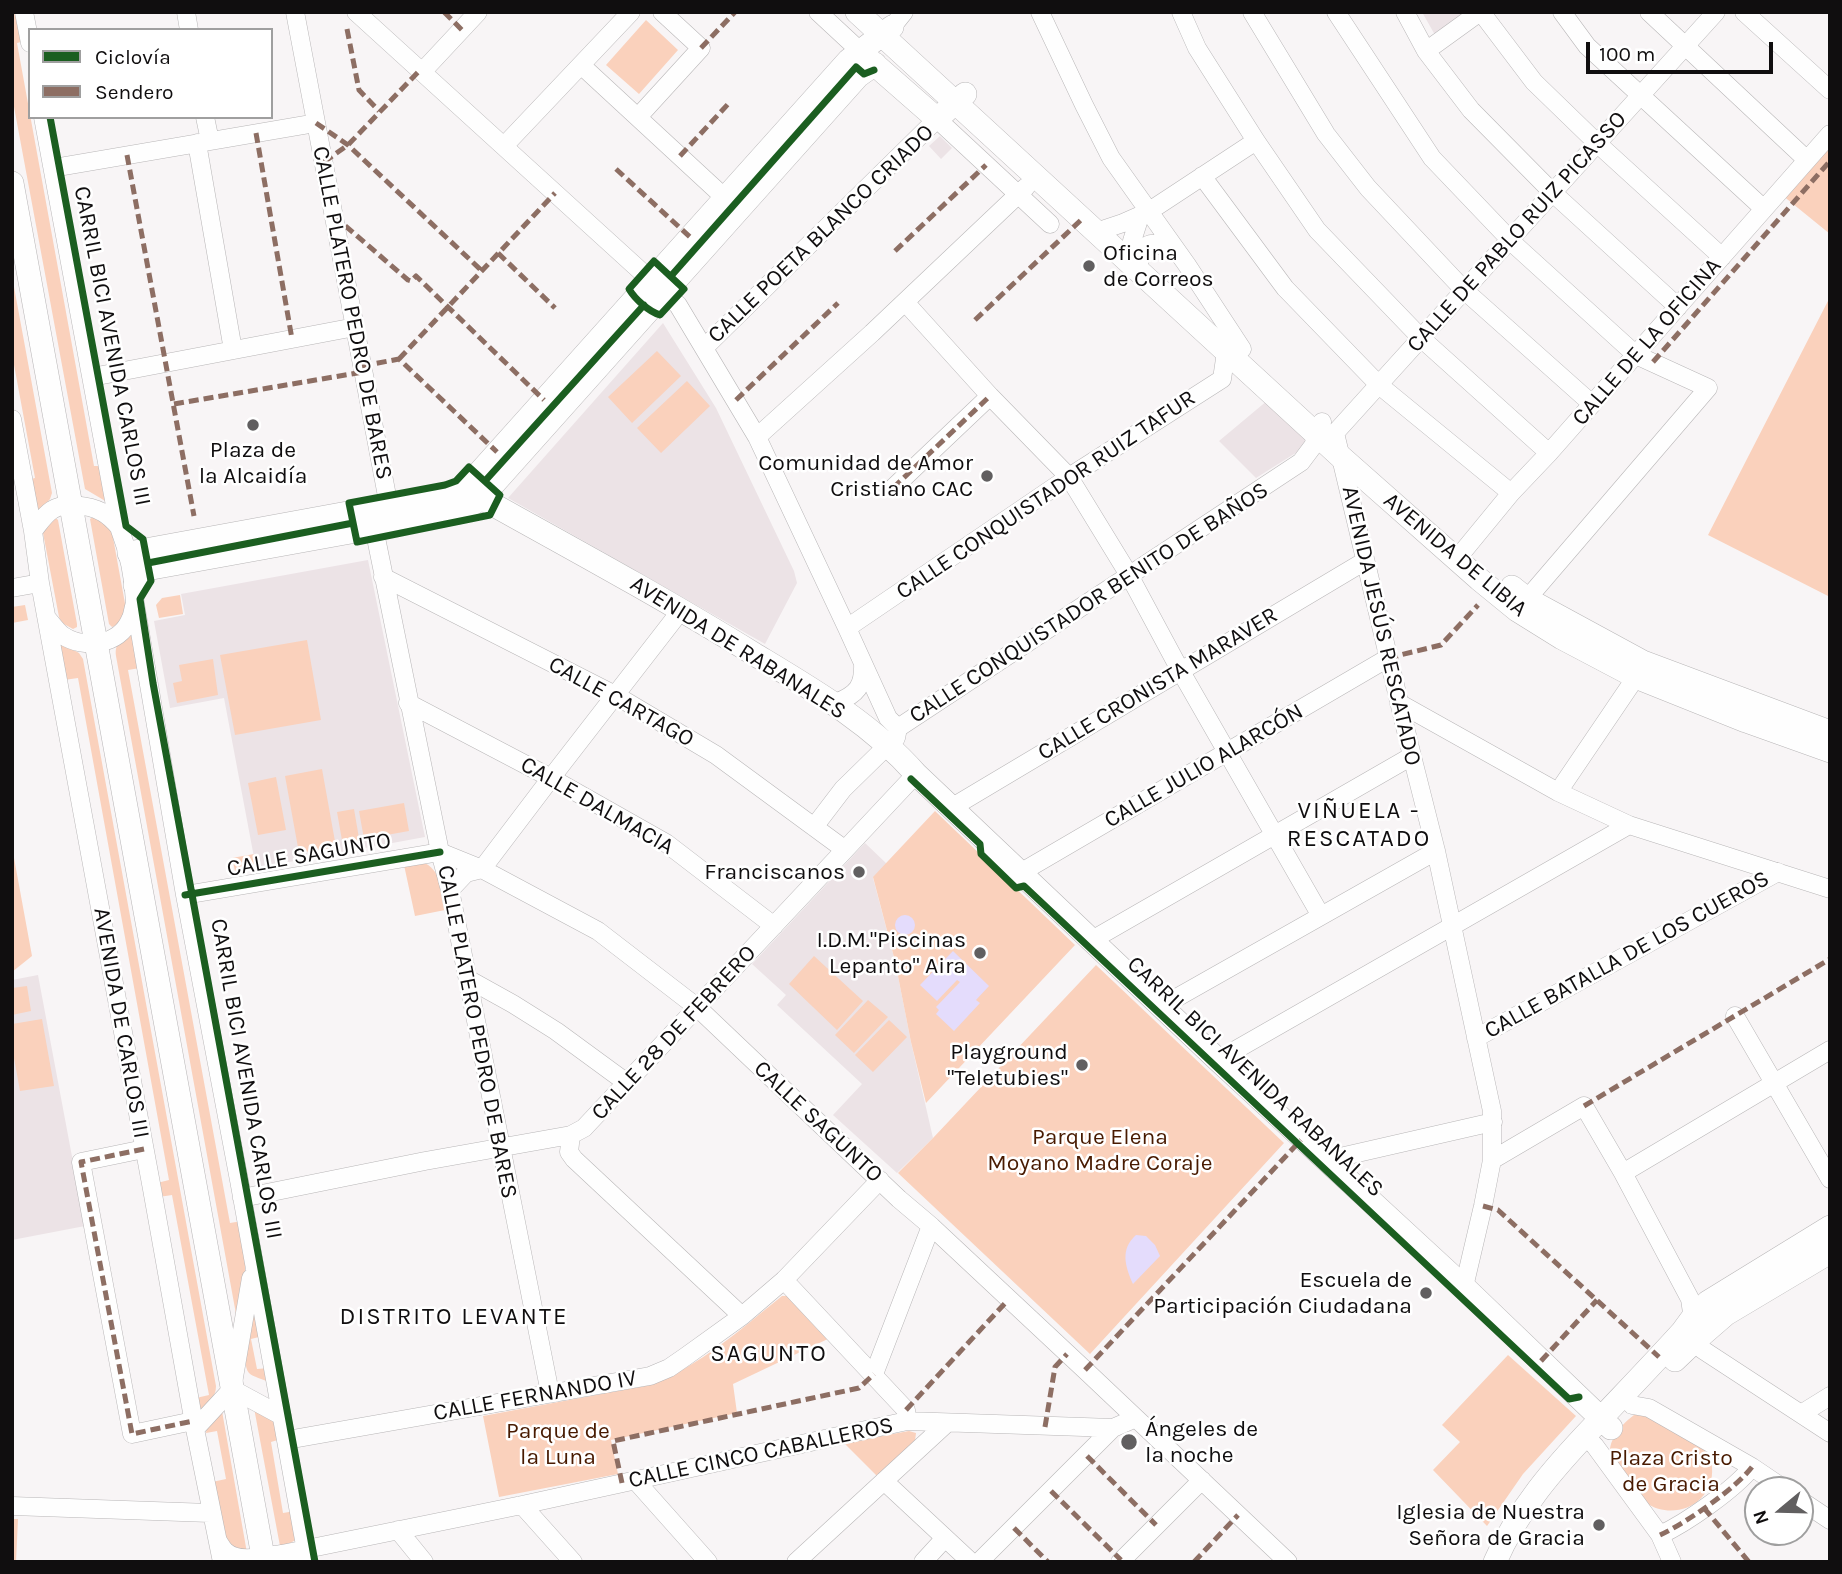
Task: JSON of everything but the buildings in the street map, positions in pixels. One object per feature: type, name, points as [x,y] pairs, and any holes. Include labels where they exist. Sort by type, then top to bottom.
[{"type":"main road","points":[[852,12],[867,58],[937,119],[960,99]]},
{"type":"main road","name":"AVENIDA DE LIBIA","points":[[857,12],[888,21],[1036,177],[1101,230]]},
{"type":"main road","points":[[135,594],[141,570],[461,512],[471,495],[658,287],[858,76],[888,21]]},
{"type":"main road","points":[[658,287],[725,198],[845,64],[867,58]]},
{"type":"main road","name":"AVENIDA DE LIBIA","points":[[960,99],[1325,431],[1527,598],[1643,662],[1830,732]]},
{"type":"main road","name":"AVENIDA DE CARLOS III","points":[[12,183],[263,1559]]},
{"type":"main road","name":"AVENIDA DE LIBIA","points":[[1325,431],[1341,457],[1517,610],[1562,638],[1636,677],[1830,751]]},
{"type":"main road","points":[[129,553],[383,506],[471,495]]},
{"type":"main road","name":"AVENIDA DE RABANALES","points":[[471,495],[682,610],[835,703],[895,743],[916,774],[951,808],[1606,1423]]},
{"type":"main road","points":[[1606,1423],[1632,1405],[1695,1328],[1708,1302],[1830,1227]]},
{"type":"main road","points":[[1508,1562],[1532,1518],[1590,1441],[1682,1332],[1726,1314],[1830,1252]]},
{"type":"main road","points":[[1495,1562],[1510,1530],[1532,1496],[1565,1457],[1590,1441]]},
{"type":"street","points":[[24,12],[28,33]]},
{"type":"street","name":"CALLE PLATERO PEDRO DE BARES","points":[[295,12],[387,496],[374,527],[383,577],[450,890],[550,1393]]},
{"type":"street","points":[[356,12],[678,304],[757,437],[888,718],[895,743]]},
{"type":"street","points":[[422,72],[478,12]]},
{"type":"street","points":[[504,146],[631,12]]},
{"type":"street","points":[[638,117],[701,48],[662,12]]},
{"type":"street","points":[[818,12],[867,58]]},
{"type":"street","points":[[1040,12],[1111,158],[1144,214],[1176,251],[1234,350]]},
{"type":"street","points":[[1181,12],[1197,48],[1317,230],[1421,338],[1549,453]]},
{"type":"street","points":[[1252,12],[1326,134],[1368,188],[1464,290],[1592,404]]},
{"type":"street","points":[[1336,12],[1432,158],[1510,240],[1636,355],[1708,388],[1527,598]]},
{"type":"street","points":[[1405,12],[1426,51],[1472,110],[1553,193],[1678,307]]},
{"type":"street","points":[[1426,51],[1481,12],[1534,82],[1722,257]]},
{"type":"street","points":[[1562,12],[1587,46],[1764,209]]},
{"type":"street","points":[[1648,12],[1807,160]]},
{"type":"street","name":"CALLE DE PABLO RUIZ PICASSO","points":[[1325,431],[1379,385],[1716,12]]},
{"type":"street","points":[[1744,12],[1830,90]]},
{"type":"street","points":[[581,65],[725,198]]},
{"type":"street","name":"AVENIDA DE CARLOS III","points":[[43,119],[119,527],[129,553],[185,895],[307,1555]]},
{"type":"street","points":[[205,119],[204,142],[233,350]]},
{"type":"street","points":[[937,119],[1050,224]]},
{"type":"street","name":"CALLE POETA BLANCO CRIADO","points":[[704,348],[937,119]]},
{"type":"street","points":[[52,167],[316,122]]},
{"type":"street","name":"CALLE DE LA OFICINA","points":[[1465,549],[1511,493],[1830,134]]},
{"type":"street","points":[[1101,230],[1144,214],[1256,141]]},
{"type":"street","points":[[1202,176],[1285,288],[1379,385],[1511,493]]},
{"type":"street","points":[[757,437],[905,302],[1036,177]]},
{"type":"street","points":[[1135,260],[1132,241],[1144,214]]},
{"type":"street","points":[[1135,260],[1147,245],[1157,243],[1176,251]]},
{"type":"street","points":[[905,302],[990,396],[1069,477],[1129,575],[1180,670],[1321,916]]},
{"type":"street","points":[[92,377],[355,327]]},
{"type":"street","name":"CALLE CONQUISTADOR RUIZ TAFUR","points":[[847,628],[1069,477],[1222,379],[1234,350]]},
{"type":"street","points":[[893,488],[990,396]]},
{"type":"street","name":"AVENIDA DE CARLOS III","points":[[12,419],[210,1513],[222,1562]]},
{"type":"street","name":"CALLE CONQUISTADOR BENITO DE BAÑOS","points":[[814,827],[843,789],[895,743],[1129,575],[1301,462],[1325,431]]},
{"type":"street","name":"CALLE CONQUISTADOR BENITO DE BAÑOS","points":[[1301,462],[1341,457]]},
{"type":"street","name":"AVENIDA JESÚS RESCATADO","points":[[1341,457],[1436,851],[1492,1111],[1492,1160],[1464,1287]]},
{"type":"street","points":[[33,531],[53,509],[71,505],[98,510],[110,517],[119,527]]},
{"type":"street","name":"CALLE CRONISTA MARAVER","points":[[951,808],[1365,561]]},
{"type":"street","name":"CALLE CARTAGO","points":[[383,577],[615,695],[716,755],[844,849]]},
{"type":"street","points":[[12,587],[40,583]]},
{"type":"street","points":[[46,617],[61,635],[83,644],[96,643],[114,638],[123,630],[130,620],[135,594]]},
{"type":"street","points":[[450,890],[466,873],[482,869],[682,610]]},
{"type":"street","name":"CALLE JULIO ALARCÓN","points":[[1020,873],[1388,658]]},
{"type":"street","points":[[835,703],[849,698],[858,689],[864,677],[863,663]]},
{"type":"street","points":[[1558,792],[1636,677]]},
{"type":"street","name":"CALLE DALMACIA","points":[[408,703],[551,778],[666,844],[774,926]]},
{"type":"street","points":[[1399,703],[1558,792],[1629,825],[1830,889]]},
{"type":"street","points":[[1092,940],[1412,756]]},
{"type":"street","name":"CALLE 28 DE FEBRERO","points":[[242,1198],[571,1135],[584,1128],[916,774]]},
{"type":"street","points":[[1218,1060],[1629,825]]},
{"type":"street","points":[[1162,1006],[1436,851]]},
{"type":"street","name":"CALLE SAGUNTO","points":[[185,895],[440,852],[482,869],[598,930],[698,1008],[1202,1480],[1277,1558]]},
{"type":"street","name":"CALLE BATALLA DE LOS CUEROS","points":[[1476,1038],[1778,872]]},
{"type":"street","points":[[468,979],[556,1031],[627,1083]]},
{"type":"street","points":[[1734,1016],[1830,1179]]},
{"type":"street","points":[[1623,1173],[1830,1050]]},
{"type":"street","points":[[1492,1160],[1584,1106],[1690,1299],[1695,1328],[1703,1350],[1830,1433]]},
{"type":"street","points":[[1327,1160],[1493,1122]]},
{"type":"street","points":[[571,1135],[569,1152],[574,1159],[742,1316]]},
{"type":"street","points":[[144,1149],[81,1162],[132,1434],[194,1425],[232,1389],[282,1416]]},
{"type":"street","name":"CALLE FERNANDO IV","points":[[287,1440],[650,1377],[669,1368],[742,1316],[784,1280],[880,1180]]},
{"type":"street","points":[[874,1374],[931,1226]]},
{"type":"street","name":"AVENIDA DE CARLOS III","points":[[232,1389],[254,1264]]},
{"type":"street","points":[[784,1280],[906,1410],[908,1421]]},
{"type":"street","points":[[1801,1413],[1830,1396]]},
{"type":"street","points":[[1632,1405],[1649,1408],[1765,1476]]},
{"type":"street","name":"CALLE CINCO CABALLEROS","points":[[307,1555],[398,1530],[908,1421],[1113,1428],[1136,1418]]},
{"type":"street","points":[[796,1562],[946,1424]]},
{"type":"street","points":[[979,1562],[1113,1428]]},
{"type":"street","points":[[1590,1441],[1660,1535],[1672,1562]]},
{"type":"street","points":[[1660,1535],[1744,1478],[1752,1467]]},
{"type":"street","points":[[635,1480],[708,1562]]},
{"type":"street","points":[[1119,1562],[1202,1480]]},
{"type":"street","points":[[884,1481],[971,1562]]},
{"type":"street","points":[[522,1505],[573,1562]]},
{"type":"street","points":[[12,1506],[210,1513]]},
{"type":"street","points":[[1814,1509],[1830,1520]]},
{"type":"street","points":[[398,1530],[424,1562]]},
{"type":"street","points":[[217,1537],[225,1551],[236,1557],[263,1559],[307,1555]]},
{"type":"street","points":[[923,1562],[945,1538]]},
{"type":"shaded area","points":[[1422,12],[1467,12],[1435,35]]},
{"type":"shaded area","points":[[940,136],[952,148],[941,159],[929,146]]},
{"type":"shaded area","points":[[663,323],[716,408],[794,571],[797,583],[765,644],[508,498]]},
{"type":"shaded area","points":[[1268,400],[1313,442],[1256,478],[1219,441]]},
{"type":"shaded area","points":[[368,560],[425,837],[256,868],[224,698],[170,708],[154,621],[185,615],[181,594]]},
{"type":"shaded area","points":[[865,843],[887,864],[873,878],[895,961],[933,1138],[897,1173],[833,1115],[862,1084],[777,1005],[786,995],[752,964]]},
{"type":"shaded area","points":[[905,915],[912,918],[915,925],[912,932],[905,935],[898,932],[895,925],[898,918]]},
{"type":"shaded area","points":[[953,951],[989,986],[976,1000],[980,1003],[954,1031],[936,1014],[939,1010],[936,1007],[960,982],[957,980],[937,1001],[920,985]]},
{"type":"shaded area","points":[[38,975],[85,1226],[12,1240],[12,980]]},
{"type":"shaded area","points":[[1136,1235],[1146,1236],[1155,1245],[1160,1256],[1133,1284],[1128,1271],[1126,1252]]},
{"type":"green space","points":[[12,12],[20,12],[25,41],[17,43],[28,103],[28,119],[31,119],[94,466],[102,466],[107,502],[85,489],[12,96]]},
{"type":"green space","points":[[646,20],[678,50],[639,94],[606,65]]},
{"type":"green space","points":[[1830,141],[1830,234],[1782,195]]},
{"type":"green space","points":[[12,276],[52,493],[38,513],[27,480],[35,478],[12,354]]},
{"type":"green space","points":[[1830,297],[1830,597],[1708,535]]},
{"type":"green space","points":[[657,351],[681,376],[632,423],[608,397]]},
{"type":"green space","points":[[687,381],[710,406],[661,453],[637,428]]},
{"type":"green space","points":[[55,517],[58,520],[77,624],[73,629],[62,623],[59,617],[43,533]]},
{"type":"green space","points":[[93,517],[105,523],[112,532],[126,609],[121,620],[112,627],[109,624],[90,519]]},
{"type":"green space","points":[[180,595],[183,614],[159,618],[156,605],[162,598]]},
{"type":"green space","points":[[25,605],[28,620],[12,623],[12,607]]},
{"type":"green space","points":[[133,627],[140,668],[128,670],[230,1223],[242,1221],[245,1281],[238,1325],[116,656],[118,643]]},
{"type":"green space","points":[[307,640],[321,720],[235,735],[220,655]]},
{"type":"green space","points":[[61,643],[79,653],[83,659],[216,1386],[213,1397],[200,1411],[196,1398],[209,1395],[172,1195],[159,1197],[157,1183],[169,1180],[78,678],[64,680],[58,647]]},
{"type":"green space","points":[[213,659],[218,695],[177,703],[173,683],[182,681],[179,665]]},
{"type":"green space","points":[[322,769],[336,847],[299,853],[285,776]]},
{"type":"green space","points":[[276,777],[286,830],[258,835],[248,783]]},
{"type":"green space","points":[[404,803],[409,831],[364,839],[359,811]]},
{"type":"green space","points":[[354,809],[360,844],[343,846],[337,812]]},
{"type":"green space","name":"I.D.M.\"Piscinas Lepanto\" Aira","points":[[935,811],[1075,945],[926,1103],[895,961],[873,877]]},
{"type":"green space","points":[[12,847],[32,956],[12,972]]},
{"type":"green space","points":[[254,854],[256,868],[235,871],[232,858]]},
{"type":"green space","points":[[422,862],[429,865],[437,876],[445,910],[415,916],[404,865]]},
{"type":"green space","points":[[814,956],[863,1001],[837,1030],[789,984]]},
{"type":"green space","name":"Parque Elena Moyano Madre Coraje","points":[[1096,965],[1284,1143],[1090,1354],[898,1173]]},
{"type":"green space","points":[[27,986],[31,1011],[12,1015],[12,988]]},
{"type":"green space","points":[[868,1000],[888,1017],[854,1053],[835,1035]]},
{"type":"green space","points":[[42,1019],[54,1086],[20,1091],[12,1047],[12,1024]]},
{"type":"green space","points":[[889,1020],[907,1037],[873,1072],[855,1055]]},
{"type":"green space","name":"Parque de la Luna","points":[[782,1296],[787,1296],[818,1330],[832,1337],[733,1384],[737,1413],[611,1440],[618,1474],[499,1497],[483,1416],[650,1385],[703,1357]]},
{"type":"green space","points":[[253,1306],[263,1336],[251,1339],[257,1369],[269,1368],[269,1382],[249,1373],[246,1368],[246,1341]]},
{"type":"green space","points":[[1508,1355],[1576,1416],[1523,1474],[1487,1526],[1433,1470],[1460,1442],[1442,1425]]},
{"type":"green space","points":[[254,1408],[279,1421],[281,1439],[271,1442],[283,1513],[295,1511],[297,1539],[282,1548],[280,1546]]},
{"type":"green space","points":[[222,1411],[247,1553],[233,1547],[222,1537],[212,1482],[226,1479],[217,1431],[206,1433],[207,1426]]},
{"type":"green space","name":"Plaza Cristo de Gracia","points":[[1642,1411],[1704,1446],[1707,1451],[1712,1467],[1711,1480],[1707,1490],[1691,1506],[1669,1510],[1646,1503],[1610,1452],[1620,1428]]},
{"type":"green space","points":[[909,1431],[916,1433],[915,1441],[878,1477],[844,1443]]},
{"type":"green space","points":[[12,1519],[18,1519],[16,1562],[12,1562]]},
{"type":"marked path","points":[[444,12],[462,30]]},
{"type":"marked path","points":[[701,48],[735,12]]},
{"type":"marked path","points":[[347,29],[359,90],[379,111]]},
{"type":"marked path","points":[[324,162],[348,145],[420,70]]},
{"type":"marked path","points":[[680,156],[729,103]]},
{"type":"marked path","points":[[316,123],[348,145],[481,270]]},
{"type":"marked path","points":[[256,133],[292,339]]},
{"type":"marked path","points":[[127,155],[194,516]]},
{"type":"marked path","points":[[1653,362],[1830,161]]},
{"type":"marked path","points":[[895,251],[986,165]]},
{"type":"marked path","points":[[616,169],[690,237]]},
{"type":"marked path","points":[[399,359],[555,193]]},
{"type":"marked path","points":[[334,216],[408,280],[411,281],[416,276],[544,400]]},
{"type":"marked path","points":[[975,320],[1082,219]]},
{"type":"marked path","points":[[498,253],[555,308]]},
{"type":"marked path","points":[[736,400],[838,303]]},
{"type":"marked path","points":[[362,366],[399,359],[497,452]]},
{"type":"marked path","points":[[174,404],[363,372]]},
{"type":"marked path","points":[[893,488],[990,396]]},
{"type":"marked path","points":[[1388,658],[1441,645],[1478,605]]},
{"type":"marked path","points":[[1584,1106],[1830,959]]},
{"type":"marked path","points":[[1085,1370],[1301,1140]]},
{"type":"marked path","points":[[144,1149],[81,1162],[132,1434],[193,1421]]},
{"type":"marked path","points":[[1483,1206],[1498,1210],[1659,1357]]},
{"type":"marked path","points":[[906,1410],[1008,1300]]},
{"type":"marked path","points":[[1541,1361],[1597,1300]]},
{"type":"marked path","points":[[1045,1427],[1055,1367],[1067,1354]]},
{"type":"marked path","points":[[622,1483],[613,1441],[859,1388],[874,1374]]},
{"type":"marked path","points":[[1087,1456],[1156,1525]]},
{"type":"marked path","points":[[1660,1535],[1709,1505],[1752,1467]]},
{"type":"marked path","points":[[1051,1491],[1121,1560]]},
{"type":"marked path","points":[[1704,1508],[1749,1562]]},
{"type":"marked path","points":[[1194,1562],[1238,1515]]},
{"type":"marked path","points":[[1014,1528],[1048,1562]]},
{"type":"cycle path","points":[[671,276],[856,67],[864,74],[874,70]]},
{"type":"cycle path","name":"CARRIL BICI AVENIDA CARLOS III","points":[[50,119],[126,526],[143,539],[151,581],[140,599],[153,683],[315,1562]]},
{"type":"cycle path","points":[[654,261],[684,289],[660,315],[642,304],[629,289],[654,261]]},
{"type":"cycle path","points":[[485,481],[644,305]]},
{"type":"cycle path","points":[[469,467],[500,495],[490,515],[357,542],[349,503],[445,485],[456,481],[469,467]]},
{"type":"cycle path","points":[[148,563],[353,523]]},
{"type":"cycle path","name":"CARRIL BICI AVENIDA RABANALES","points":[[911,779],[980,844],[981,854],[1016,888],[1024,886],[1569,1399],[1579,1397]]},
{"type":"cycle path","points":[[185,895],[440,852]]},
{"type":"place","name":"Oficina de Correos","points":[[1089,266]]},
{"type":"place","name":"Plaza de la Alcaidía","points":[[253,425]]},
{"type":"place","name":"Comunidad de Amor Cristiano CAC","points":[[987,476]]},
{"type":"place","name":"Franciscanos","points":[[859,872]]},
{"type":"place","name":"I.D.M.\"Piscinas Lepanto\" Aira","points":[[980,953]]},
{"type":"place","name":"Playground \"Teletubies\"","points":[[1082,1065]]},
{"type":"place","name":"Escuela de Participación Ciudadana","points":[[1426,1293]]},
{"type":"place","name":"Ángeles de la noche","points":[[1129,1442]]},
{"type":"place","name":"Iglesia de Nuestra Señora de Gracia","points":[[1599,1525]]},
{"type":"district","name":"VIÑUELA - RESCATADO","points":[[1359,825]]},
{"type":"district","name":"DISTRITO LEVANTE","points":[[454,1317]]},
{"type":"district","name":"SAGUNTO","points":[[769,1354]]}]
